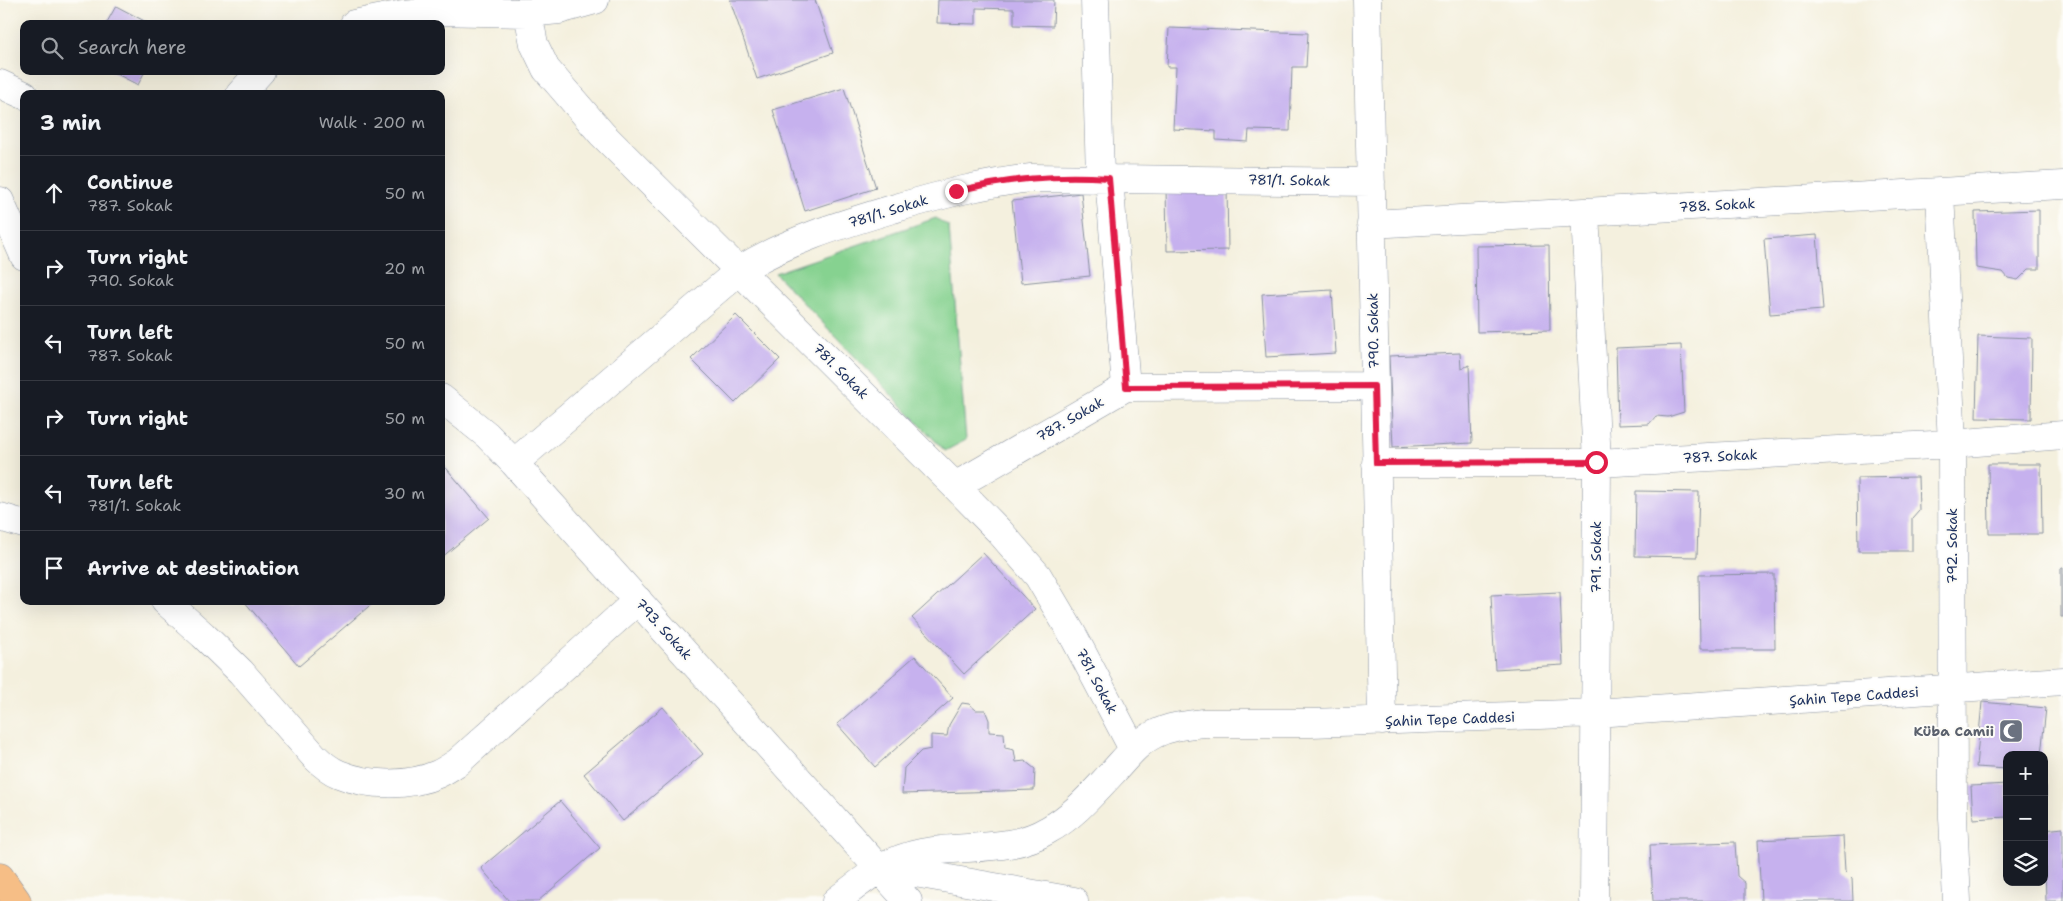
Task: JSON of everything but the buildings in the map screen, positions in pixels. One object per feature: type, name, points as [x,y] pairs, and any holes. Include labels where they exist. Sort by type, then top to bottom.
[{"type":"main road","points":[[0,877],[17,901]]},
{"type":"street","points":[[360,14],[436,11],[528,13],[559,10],[595,0]]},
{"type":"street","points":[[1095,0],[1105,177],[1126,387]]},
{"type":"street","name":"790. Sokak","points":[[1367,0],[1382,721]]},
{"type":"street","name":"781. Sokak","points":[[528,13],[534,44],[546,69],[602,134],[955,486],[1000,532],[1042,582],[1074,637],[1133,749]]},
{"type":"street","points":[[244,90],[257,75]]},
{"type":"street","points":[[0,84],[20,93]]},
{"type":"street","name":"781/1. Sokak","points":[[514,463],[740,270],[762,256],[801,239],[872,215],[956,191],[1001,181],[1031,178],[1105,177],[1371,182]]},
{"type":"street","name":"788. Sokak","points":[[1371,224],[2063,185]]},
{"type":"street","name":"792. Sokak","points":[[1940,192],[1952,444],[1953,817],[1958,901]]},
{"type":"street","points":[[0,201],[20,247]]},
{"type":"street","name":"791. Sokak","points":[[1585,212],[1596,462],[1594,901]]},
{"type":"street","name":"787. Sokak","points":[[955,486],[1126,387],[1374,386]]},
{"type":"street","name":"793. Sokak","points":[[445,401],[487,435],[514,463],[880,867],[908,901]]},
{"type":"street","name":"787. Sokak","points":[[1376,463],[1596,462],[1952,444],[2063,436]]},
{"type":"street","points":[[0,517],[20,523]]},
{"type":"street","points":[[170,605],[240,672],[314,756],[326,767],[337,774],[363,781],[398,783],[420,780],[440,774],[458,762],[638,600]]},
{"type":"street","name":"Şahin Tepe Caddesi","points":[[836,901],[880,867],[921,853],[1023,841],[1048,831],[1068,817],[1088,799],[1133,749],[1162,731],[1194,724],[1382,721],[1595,713],[2063,682]]},
{"type":"street","points":[[880,867],[1074,901]]},
{"type":"green space","points":[[936,218],[949,227],[966,440],[945,451],[775,273]]},
{"type":"place","name":"Küba Camii","points":[[2011,731]]},
{"type":"route","points":[[956,191],[1001,181],[1031,178],[1109,178],[1126,387],[1374,386],[1376,463],[1596,462]]}]
